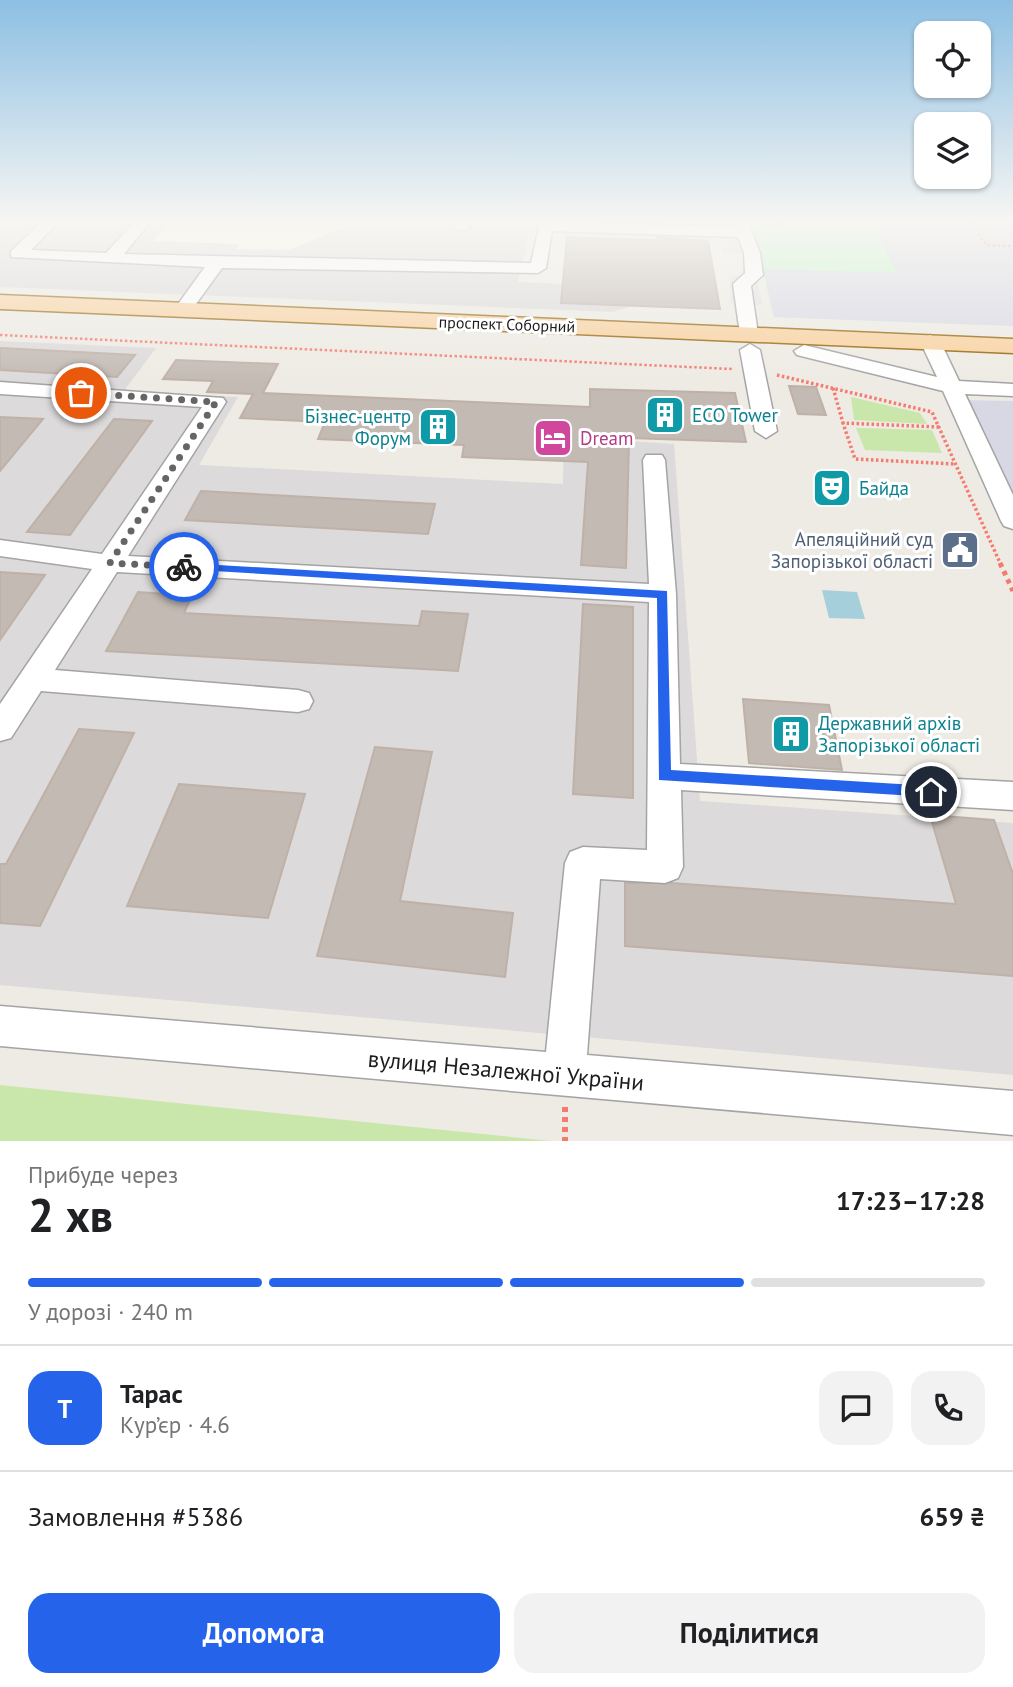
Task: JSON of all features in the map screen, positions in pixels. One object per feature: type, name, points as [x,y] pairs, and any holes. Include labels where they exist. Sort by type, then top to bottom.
[{"type":"main road","name":"проспект Соборний","points":[[0,302],[182,311],[751,351],[933,350],[1013,361]]},
{"type":"main road","name":"проспект Соборний","points":[[0,319],[751,351],[933,350],[1013,346]]},
{"type":"street","points":[[182,311],[208,275]]},
{"type":"street","points":[[933,350],[1013,521]]},
{"type":"street","points":[[751,351],[766,431]]},
{"type":"street","points":[[804,351],[951,387],[1013,390]]},
{"type":"street","points":[[0,388],[216,402],[0,729]]},
{"type":"street","points":[[565,1075],[583,863],[665,867],[663,594],[654,460]]},
{"type":"street","points":[[0,548],[110,563],[663,594]]},
{"type":"street","points":[[664,776],[1013,796]]},
{"type":"street","name":"вулиця Незалежної України","points":[[0,1026],[1013,1113]]},
{"type":"lane","points":[[751,351],[742,284],[754,275]]},
{"type":"lane","points":[[33,679],[298,701]]},
{"type":"path","points":[[0,335],[751,351],[833,388],[932,412],[1013,592]]},
{"type":"path","points":[[833,388],[855,459],[955,464]]},
{"type":"path","points":[[843,423],[939,428]]},
{"type":"shaded area","points":[[0,275],[520,275],[518,282],[611,286],[632,291],[632,306],[613,312],[0,287]]},
{"type":"shaded area","points":[[756,275],[762,305],[731,303],[730,277]]},
{"type":"shaded area","points":[[764,275],[1013,275],[1013,326],[774,317]]},
{"type":"shaded area","points":[[0,341],[156,348],[123,392],[238,397],[199,465],[563,484],[564,437],[674,444],[700,801],[1013,823],[1013,1075],[0,985]]},
{"type":"shaded area","points":[[963,400],[1013,401],[1013,495]]},
{"type":"green space","points":[[763,275],[1013,275],[1013,326],[774,317]]},
{"type":"green space","points":[[851,397],[920,413],[927,424],[854,420]]},
{"type":"green space","points":[[856,428],[932,430],[942,453],[865,450]]},
{"type":"green space","points":[[0,1085],[551,1141],[0,1141]]},
{"type":"water","points":[[822,590],[857,592],[865,619],[829,618]]},
{"type":"building","points":[[564,275],[714,275],[720,309],[561,303]]},
{"type":"building","points":[[0,348],[135,355],[117,377],[0,370]]},
{"type":"building","points":[[176,360],[278,364],[263,393],[590,407],[590,389],[735,393],[746,442],[629,438],[626,568],[581,565],[588,462],[462,457],[464,445],[318,439],[325,422],[240,418],[253,394],[207,392],[213,381],[163,379]]},
{"type":"building","points":[[789,386],[816,387],[826,415],[798,414]]},
{"type":"building","points":[[0,417],[43,419],[0,471]]},
{"type":"building","points":[[114,419],[152,421],[70,535],[27,532]]},
{"type":"building","points":[[201,491],[435,504],[428,534],[185,520]]},
{"type":"building","points":[[0,572],[45,575],[0,640]]},
{"type":"building","points":[[138,592],[192,596],[184,613],[419,626],[422,611],[468,614],[458,671],[106,651]]},
{"type":"building","points":[[583,604],[633,607],[633,798],[573,794]]},
{"type":"building","name":"Державний архів Запорізької області","points":[[743,699],[829,705],[842,770],[749,763]]},
{"type":"building","points":[[79,729],[134,733],[40,926],[0,923],[0,864],[6,864]]},
{"type":"building","points":[[375,747],[432,752],[400,901],[513,913],[505,977],[317,956]]},
{"type":"building","points":[[179,784],[305,794],[268,918],[127,906]]},
{"type":"building","points":[[930,815],[994,820],[1013,874],[1013,976],[625,946],[625,883],[671,883],[956,904]]},
{"type":"way so far","points":[[81,393],[216,402],[110,563],[184,567]]},
{"type":"place","name":"ECO Tower","points":[[665,415]]},
{"type":"place","name":"Бізнес-центр Форум","points":[[438,427]]},
{"type":"place","name":"Dream","points":[[553,438]]},
{"type":"place","name":"Байда","points":[[832,488]]},
{"type":"place","name":"Апеляційний суд Запорізької області","points":[[960,550]]},
{"type":"place","name":"Державний архів Запорізької області","points":[[791,734]]},
{"type":"route","points":[[184,567],[663,594],[664,776],[931,792]]}]
